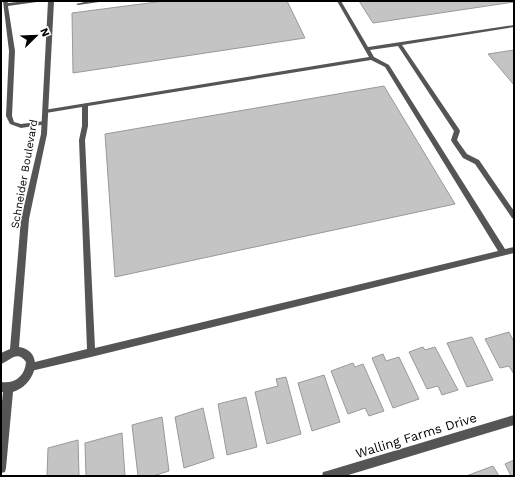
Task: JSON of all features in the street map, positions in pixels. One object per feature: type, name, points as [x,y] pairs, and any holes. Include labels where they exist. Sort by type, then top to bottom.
[{"type":"street","name":"Schneider Boulevard","points":[[14,351],[25,219],[44,134],[51,1]]},
{"type":"street","points":[[1,359],[14,351],[25,353],[31,361],[29,373],[20,384],[4,388],[1,468]]},
{"type":"street","name":"Walling Farms Drive","points":[[327,476],[514,420]]},
{"type":"lane","points":[[37,1],[5,3],[9,22],[12,51],[9,116],[12,123],[21,126],[45,123]]},
{"type":"lane","points":[[78,4],[99,1]]},
{"type":"lane","points":[[339,1],[372,58],[387,66],[503,253]]},
{"type":"lane","points":[[1,23],[9,22]]},
{"type":"lane","points":[[367,49],[514,26]]},
{"type":"lane","points":[[399,44],[457,131],[454,140],[466,156],[477,162],[514,216]]},
{"type":"lane","points":[[46,111],[372,58]]},
{"type":"lane","points":[[85,104],[85,126],[82,140],[91,353]]},
{"type":"lane","points":[[31,367],[514,250]]},
{"type":"building","points":[[164,1],[287,1],[305,38],[73,73],[72,13]]},
{"type":"building","points":[[359,1],[514,1],[514,2],[373,23]]},
{"type":"building","points":[[514,50],[514,85],[488,54]]},
{"type":"building","points":[[384,86],[455,204],[115,277],[105,134]]},
{"type":"building","points":[[509,332],[514,342],[514,374],[509,366],[500,368],[485,339]]},
{"type":"building","points":[[472,337],[493,380],[467,387],[447,343]]},
{"type":"building","points":[[423,347],[425,350],[435,347],[458,390],[442,395],[438,386],[427,389],[409,352]]},
{"type":"building","points":[[383,354],[386,361],[399,357],[419,399],[393,408],[372,358]]},
{"type":"building","points":[[353,363],[355,367],[363,364],[384,411],[369,416],[365,408],[348,414],[331,371]]},
{"type":"building","points":[[324,375],[340,422],[312,431],[298,383]]},
{"type":"building","points":[[286,377],[301,434],[267,444],[255,392],[278,386],[276,379]]},
{"type":"building","points":[[246,397],[257,447],[227,455],[218,404]]},
{"type":"building","points":[[203,408],[214,458],[184,468],[175,417]]},
{"type":"building","points":[[162,417],[169,471],[153,476],[138,476],[132,425]]},
{"type":"building","points":[[122,433],[125,476],[86,476],[85,443]]},
{"type":"building","points":[[78,440],[79,476],[47,476],[48,448]]},
{"type":"building","points":[[514,460],[514,476],[511,476],[505,464]]},
{"type":"building","points":[[493,466],[499,476],[466,476]]}]
